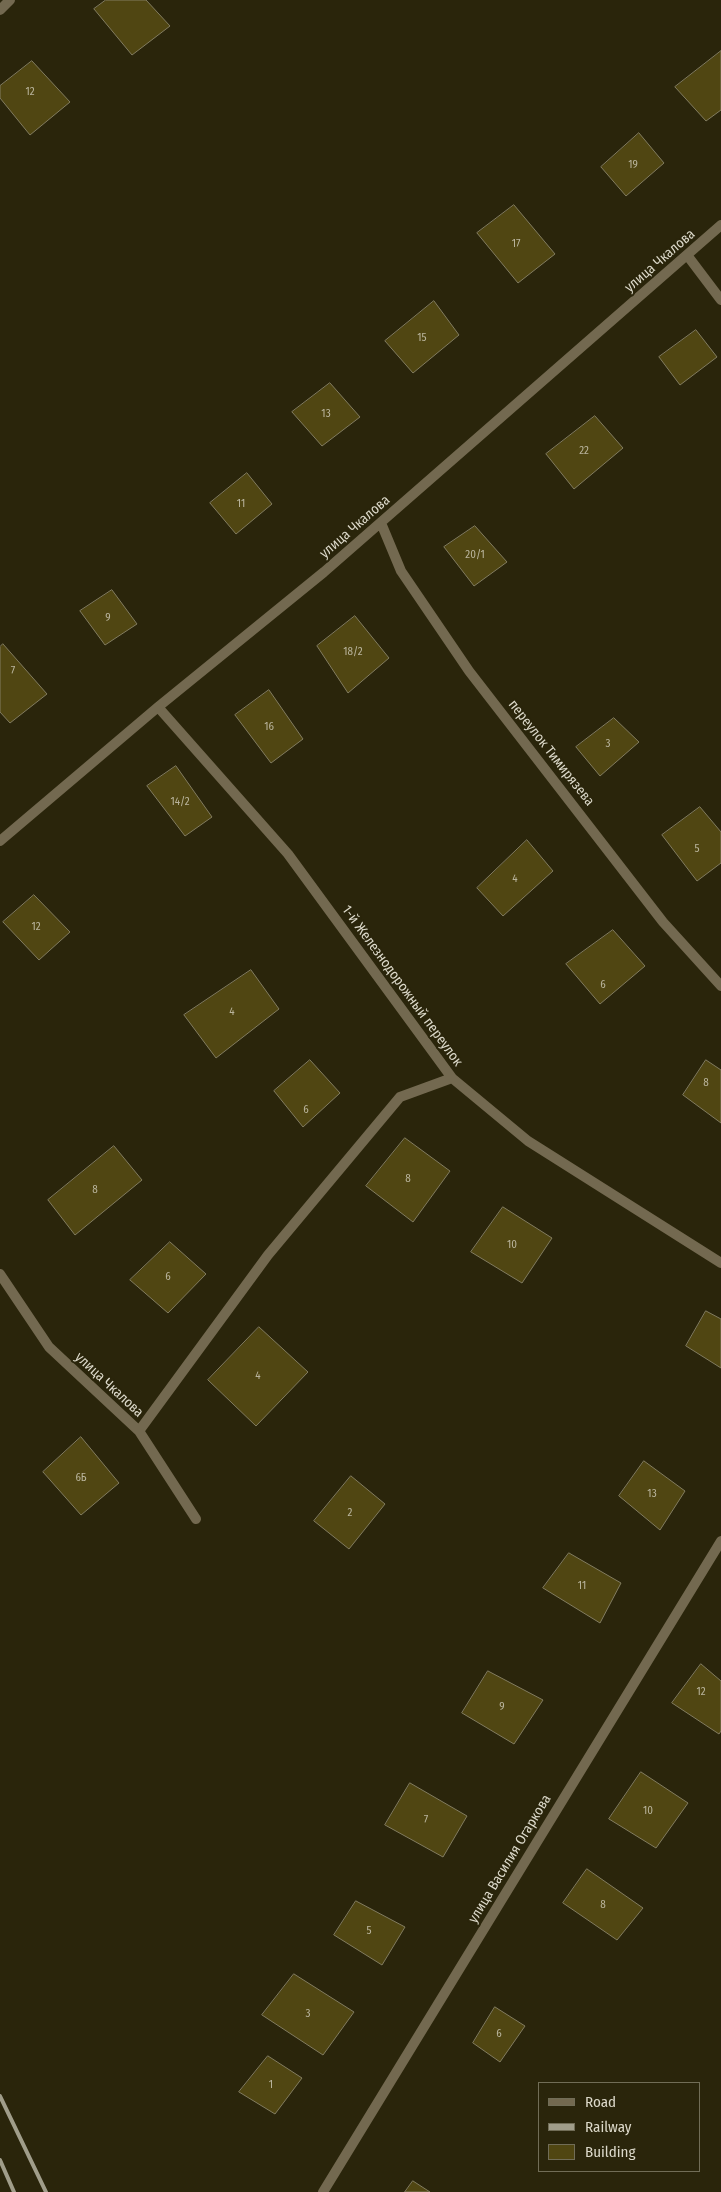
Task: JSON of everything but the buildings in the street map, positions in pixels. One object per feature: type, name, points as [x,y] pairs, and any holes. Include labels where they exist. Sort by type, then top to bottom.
[{"type":"street","points":[[0,10],[10,0]]},
{"type":"street","name":"улица Чкалова","points":[[0,841],[158,707],[324,572],[721,225]]},
{"type":"street","points":[[687,255],[721,300]]},
{"type":"street","name":"переулок Тимирязева","points":[[380,523],[401,571],[469,670],[663,922],[721,986]]},
{"type":"street","name":"1-й Железнодорожный переулок","points":[[158,707],[288,854],[452,1078],[528,1140],[721,1263]]},
{"type":"street","points":[[139,1431],[268,1255],[400,1097],[452,1078]]},
{"type":"street","name":"улица Чкалова","points":[[0,1274],[49,1347],[139,1431],[196,1519]]},
{"type":"street","name":"улица Василия Огаркова","points":[[323,2192],[721,1541]]},
{"type":"railway","points":[[0,2096],[46,2192]]},
{"type":"railway","points":[[0,2160],[14,2192]]}]
